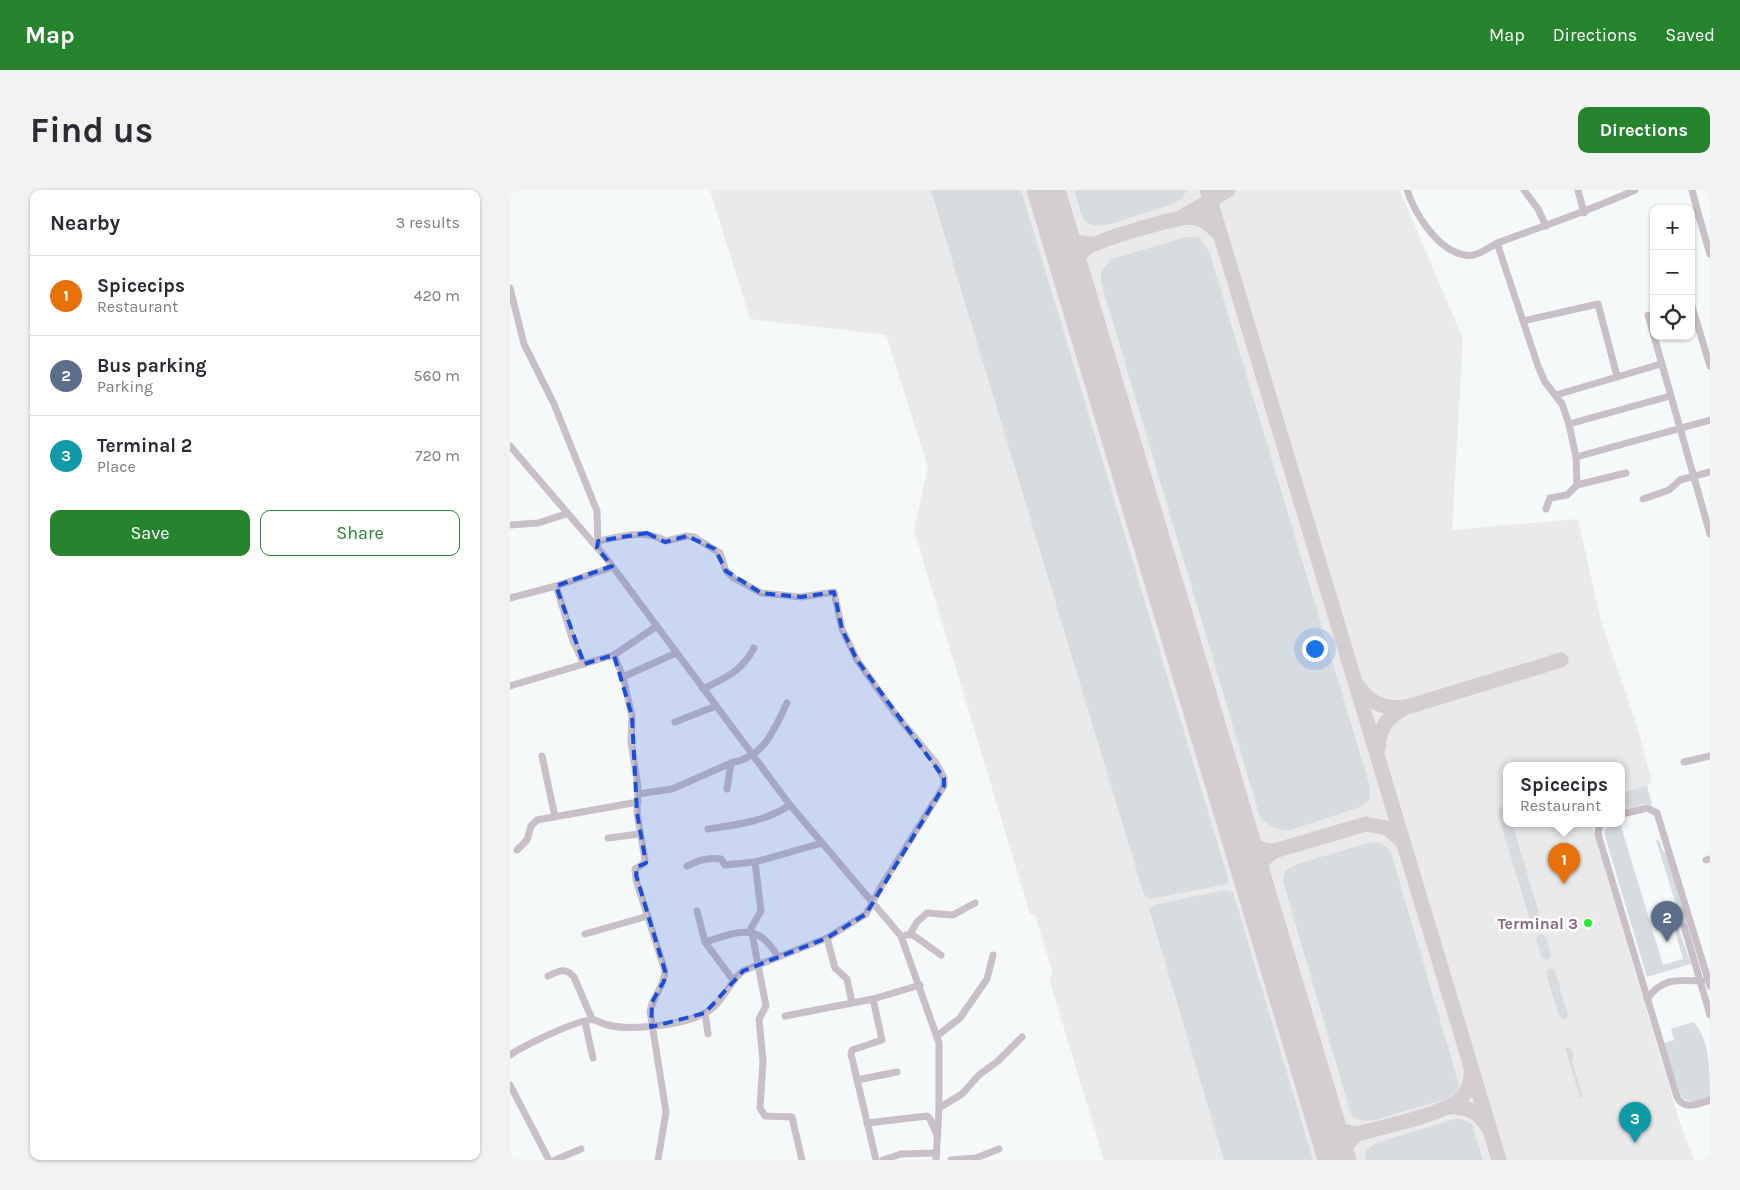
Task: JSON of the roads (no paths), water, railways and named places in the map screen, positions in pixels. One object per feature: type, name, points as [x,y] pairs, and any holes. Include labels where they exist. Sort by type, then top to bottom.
[{"type":"street","points":[[1407,190],[1420,219],[1430,232],[1458,253],[1467,256],[1477,254],[1497,243],[1584,213],[1635,190]]},
{"type":"street","points":[[1524,190],[1538,210],[1546,226]]},
{"type":"street","points":[[1578,190],[1584,213]]},
{"type":"street","points":[[1692,190],[1694,205]]},
{"type":"street","points":[[1695,214],[1710,254]]},
{"type":"street","points":[[1497,243],[1545,382],[1556,395],[1569,424],[1576,457],[1577,486]]},
{"type":"street","points":[[510,288],[524,344],[554,404],[597,511],[598,545]]},
{"type":"street","points":[[1523,321],[1598,304],[1617,376]]},
{"type":"street","points":[[1648,315],[1650,322]]},
{"type":"street","points":[[1695,326],[1710,366]]},
{"type":"street","points":[[1655,340],[1710,534]]},
{"type":"street","points":[[1556,395],[1661,364]]},
{"type":"street","points":[[1569,424],[1670,396]]},
{"type":"street","points":[[1576,457],[1710,420]]},
{"type":"street","points":[[510,446],[566,514],[598,545],[790,805],[901,936],[937,1036],[938,1136],[936,1156],[914,1152],[883,1160]]},
{"type":"street","points":[[1643,499],[1669,490],[1680,480],[1710,472]]},
{"type":"street","points":[[1546,510],[1550,498],[1567,495],[1577,486],[1626,473]]},
{"type":"street","points":[[510,525],[538,523],[566,514]]},
{"type":"street","points":[[510,1055],[564,1028],[589,1021],[608,1025],[651,1027],[705,1013],[720,1001],[733,980],[742,971],[827,938],[857,921],[866,914],[944,786],[944,778],[936,763],[894,712],[857,660],[842,629],[834,592],[801,597],[761,593],[734,578],[726,571],[720,553],[694,537],[687,536],[666,542],[660,537],[647,533],[598,545]]},
{"type":"street","points":[[510,598],[556,586],[612,566]]},
{"type":"street","points":[[556,586],[573,641],[584,664]]},
{"type":"street","points":[[510,686],[614,655],[657,626]]},
{"type":"street","points":[[703,689],[738,670],[746,663],[754,648]]},
{"type":"street","points":[[623,677],[676,653]]},
{"type":"street","points":[[614,655],[623,677],[632,716],[631,742],[638,798],[637,812],[639,834],[645,861],[637,867],[635,872],[665,972],[664,981],[652,1002],[651,1027],[666,1112],[658,1160]]},
{"type":"street","points":[[517,850],[526,840],[531,826],[537,820],[672,789],[731,763],[754,756],[768,740],[786,703]]},
{"type":"street","points":[[675,722],[716,706]]},
{"type":"street","points":[[542,756],[555,817]]},
{"type":"street","points":[[1684,762],[1710,756]]},
{"type":"street","points":[[727,790],[731,763]]},
{"type":"street","points":[[708,829],[746,821],[758,821],[778,813],[790,805]]},
{"type":"street","points":[[1625,813],[1647,808],[1657,813],[1709,983],[1686,979],[1669,982],[1659,986],[1647,999]]},
{"type":"street","points":[[1599,827],[1598,834],[1678,1100],[1688,1106],[1710,1100]]},
{"type":"street","points":[[608,838],[639,834]]},
{"type":"street","points":[[687,866],[711,858],[721,859],[725,865],[755,862],[822,843]]},
{"type":"street","points":[[755,862],[761,911],[750,931],[766,1006],[759,1019],[762,1062],[760,1108],[765,1116],[792,1117],[802,1160]]},
{"type":"street","points":[[910,934],[917,922],[927,913],[953,915],[976,903]]},
{"type":"street","points":[[698,911],[705,942],[713,956],[733,980]]},
{"type":"street","points":[[585,934],[648,916]]},
{"type":"street","points":[[1684,926],[1710,1015]]},
{"type":"street","points":[[705,942],[750,931],[762,936],[771,944],[778,957]]},
{"type":"street","points":[[901,936],[910,934],[941,955]]},
{"type":"street","points":[[827,938],[835,968],[847,979],[852,1003]]},
{"type":"street","points":[[937,1036],[960,1018],[988,979],[993,955]]},
{"type":"street","points":[[548,976],[563,970],[569,971],[574,977],[589,1021],[593,1058]]},
{"type":"street","points":[[785,1016],[873,999],[920,985]]},
{"type":"street","points":[[873,999],[882,1040],[852,1050],[851,1054],[876,1160]]},
{"type":"street","points":[[705,1013],[708,1034]]},
{"type":"street","points":[[939,1108],[962,1094],[979,1075],[998,1062],[1022,1037]]},
{"type":"street","points":[[857,1080],[897,1072]]},
{"type":"street","points":[[510,1085],[549,1160]]},
{"type":"street","points":[[867,1123],[927,1116],[938,1136]]},
{"type":"street","points":[[555,1160],[581,1149]]},
{"type":"street","points":[[951,1160],[976,1158],[999,1149]]},
{"type":"place","name":"Spicecips","points":[[1564,884]]},
{"type":"place","name":"Terminal 3","points":[[1588,923]]},
{"type":"place","name":"Bus parking","points":[[1667,942]]},
{"type":"place","name":"Terminal 2","points":[[1635,1143]]}]
